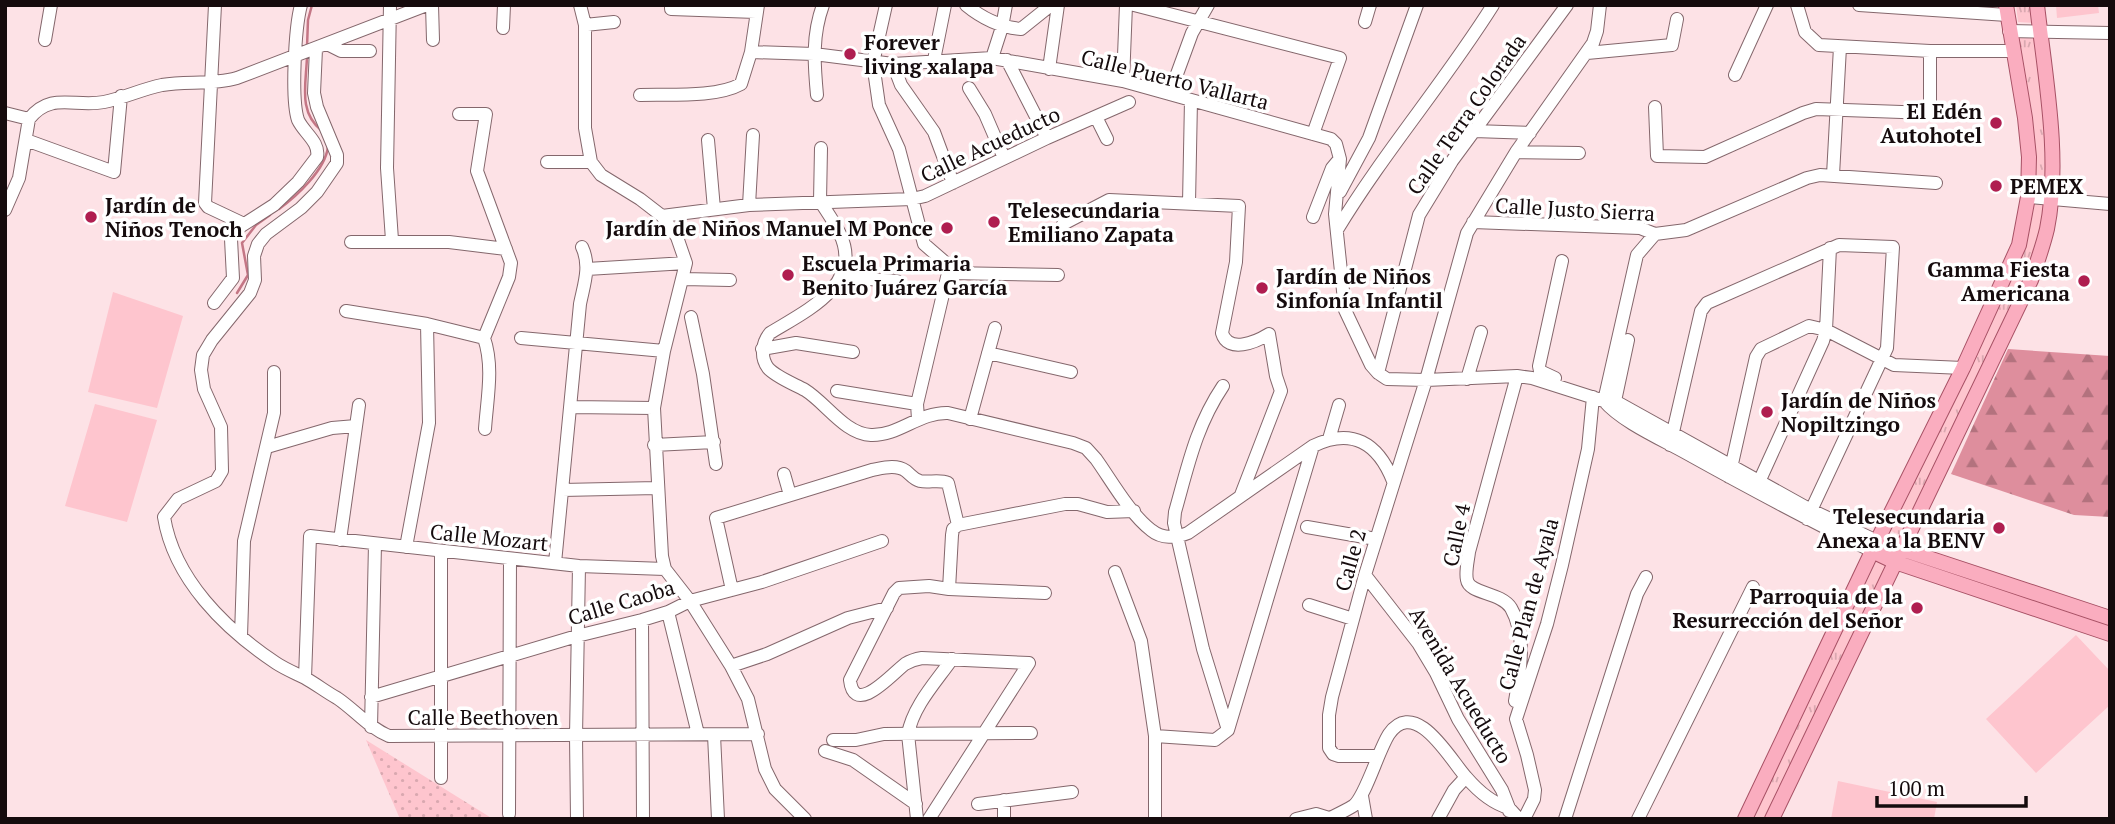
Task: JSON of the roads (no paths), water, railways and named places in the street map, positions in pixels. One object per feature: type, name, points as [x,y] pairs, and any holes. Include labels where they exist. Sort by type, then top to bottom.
[{"type":"main road","points":[[1772,819],[2031,280],[2047,228],[2051,200],[2050,135],[2037,5]]},
{"type":"main road","points":[[1745,819],[1963,368],[2019,245],[2028,197],[2029,157],[2006,10]]},
{"type":"main road","points":[[1875,546],[1898,556],[2085,617],[2110,618]]},
{"type":"main road","points":[[2085,617],[2110,634]]},
{"type":"street","points":[[45,40],[51,5]]},
{"type":"street","points":[[215,5],[205,204],[244,224]]},
{"type":"street","points":[[214,303],[233,278],[231,239],[235,230],[274,205],[298,182],[317,157],[316,146],[299,122],[296,109],[310,51],[301,5]]},
{"type":"street","points":[[390,5],[387,168],[392,240]]},
{"type":"street","points":[[5,210],[19,178],[29,119],[46,103],[104,102],[163,85],[211,84],[237,78],[426,5]]},
{"type":"street","points":[[432,5],[433,40]]},
{"type":"street","points":[[502,28],[504,5]]},
{"type":"street","points":[[580,5],[585,25],[585,128],[591,162],[601,175],[662,216],[677,237],[686,263],[664,351],[654,408],[654,445],[665,569],[690,601],[731,666],[748,699],[765,769],[775,789],[805,819]]},
{"type":"street","points":[[817,94],[814,54],[816,24],[823,5]]},
{"type":"street","points":[[886,5],[873,63],[879,105],[899,149],[924,244],[947,264],[948,273],[917,404],[918,419]]},
{"type":"street","points":[[934,60],[945,5]]},
{"type":"street","points":[[966,5],[976,14],[1002,27],[1021,29],[1052,5]]},
{"type":"street","points":[[992,58],[1006,5]]},
{"type":"street","points":[[1049,69],[1058,5]]},
{"type":"street","points":[[1123,81],[1126,5]]},
{"type":"street","points":[[1134,5],[1340,58],[1313,134]]},
{"type":"street","points":[[1170,93],[1192,33],[1208,5]]},
{"type":"street","points":[[1365,22],[1370,5]]},
{"type":"street","points":[[1336,198],[1368,138],[1417,5]]},
{"type":"street","points":[[1336,230],[1367,181],[1461,55],[1493,5]]},
{"type":"street","name":"Calle Terra Colorada","points":[[1378,373],[1419,215],[1452,161],[1567,5]]},
{"type":"street","name":"Calle 2","points":[[1377,756],[1339,756],[1332,754],[1329,748],[1329,715],[1365,575],[1426,380],[1467,233],[1516,152],[1587,53],[1595,38],[1600,5]]},
{"type":"street","points":[[1735,75],[1767,5]]},
{"type":"street","points":[[1797,5],[1805,32],[1819,45],[1930,51],[2012,51]]},
{"type":"street","points":[[1859,5],[2006,10]]},
{"type":"street","points":[[640,95],[705,93],[735,87],[741,83],[751,52],[757,9],[671,7]]},
{"type":"street","points":[[1587,53],[1672,46],[1677,19]]},
{"type":"street","points":[[585,25],[614,22]]},
{"type":"street","points":[[2009,31],[2110,33]]},
{"type":"street","points":[[1833,175],[1840,47]]},
{"type":"street","points":[[310,51],[370,51]]},
{"type":"street","name":"Calle Beethoven","points":[[310,51],[317,107],[337,155],[337,163],[317,192],[301,208],[266,234],[258,244],[254,256],[255,280],[250,293],[203,355],[201,370],[204,389],[220,427],[222,471],[216,481],[178,499],[164,517],[168,541],[198,594],[241,636],[278,664],[352,708],[372,727],[389,736],[758,734]]},
{"type":"street","points":[[1655,107],[1657,156],[1704,158],[1816,109],[1930,113],[1930,51]]},
{"type":"street","name":"Calle Puerto Vallarta","points":[[751,52],[814,54],[893,64],[992,58],[1123,81],[1331,139],[1336,144],[1339,159]]},
{"type":"street","points":[[1007,60],[1047,138]]},
{"type":"street","points":[[893,64],[901,85],[934,132],[953,183]]},
{"type":"street","points":[[969,88],[985,114],[1004,158]]},
{"type":"street","points":[[26,140],[114,172],[121,96]]},
{"type":"street","points":[[1189,203],[1191,100]]},
{"type":"street","name":"Calle Acueducto","points":[[662,216],[749,205],[912,199],[925,196],[1129,102]]},
{"type":"street","points":[[5,113],[29,119]]},
{"type":"street","points":[[459,114],[486,114],[477,171],[511,263],[509,277],[484,338],[489,351],[490,368],[485,429]]},
{"type":"street","points":[[1096,117],[1107,139]]},
{"type":"street","points":[[1474,131],[1530,133]]},
{"type":"street","points":[[749,205],[753,135]]},
{"type":"street","points":[[708,140],[714,209]]},
{"type":"street","points":[[821,148],[820,201],[840,233],[844,246],[840,277],[823,301],[770,333],[764,340],[762,349],[769,370],[818,399],[851,429],[869,435],[887,434],[938,413],[1073,443],[1086,449],[1152,531],[1167,537],[1188,533],[1313,446],[1329,439],[1343,437],[1366,444],[1386,464],[1393,481]]},
{"type":"street","points":[[1516,152],[1579,153]]},
{"type":"street","points":[[1339,159],[1336,230],[1345,310],[1371,365],[1378,373],[1387,379],[1426,380],[1517,376],[1604,399],[1612,410],[1672,439],[1809,515],[1875,546]]},
{"type":"street","points":[[1313,217],[1332,167],[1339,159]]},
{"type":"street","points":[[547,162],[591,162]]},
{"type":"street","name":"Calle Justo Sierra","points":[[1473,222],[1640,228],[1655,234],[1686,230],[1807,178],[1833,175],[1936,183]]},
{"type":"street","points":[[2028,197],[2110,204]]},
{"type":"street","points":[[1063,224],[1109,200],[1239,206],[1236,262],[1223,338],[1227,342],[1249,345],[1269,334],[1281,391],[1241,495]]},
{"type":"street","points":[[1604,399],[1637,255],[1655,234]]},
{"type":"street","points":[[351,242],[449,242],[506,249]]},
{"type":"street","points":[[1672,439],[1701,311],[1707,303],[1839,245],[1893,247],[1887,348],[1809,515]]},
{"type":"street","points":[[555,564],[580,304],[587,269],[582,247]]},
{"type":"street","points":[[1759,482],[1823,341],[1826,330],[1830,248]]},
{"type":"street","points":[[1562,261],[1539,366],[1544,375],[1565,381],[1573,390]]},
{"type":"street","points":[[587,269],[686,263]]},
{"type":"street","points":[[948,273],[1058,275]]},
{"type":"street","points":[[840,277],[897,281]]},
{"type":"street","points":[[683,279],[730,280]]},
{"type":"street","points":[[346,311],[427,324],[484,338]]},
{"type":"street","points":[[691,317],[703,373],[716,464]]},
{"type":"street","points":[[406,548],[429,423],[427,324]]},
{"type":"street","points":[[1730,472],[1756,357],[1761,349],[1809,326],[1826,330],[1894,365],[1963,368]]},
{"type":"street","points":[[970,419],[995,328]]},
{"type":"street","points":[[1467,379],[1480,332]]},
{"type":"street","points":[[521,338],[664,351]]},
{"type":"street","points":[[1604,399],[1628,340]]},
{"type":"street","points":[[762,349],[796,343],[853,352]]},
{"type":"street","points":[[988,353],[1071,372]]},
{"type":"street","points":[[241,636],[244,541],[274,412],[274,372]]},
{"type":"street","name":"Calle 4","points":[[1516,719],[1514,704],[1521,656],[1511,607],[1503,600],[1473,589],[1466,578],[1469,552],[1517,376]]},
{"type":"street","points":[[1223,386],[1200,426],[1174,523],[1203,649],[1228,730]]},
{"type":"street","points":[[837,391],[917,404]]},
{"type":"street","name":"Calle Plan de Ayala","points":[[1524,819],[1534,799],[1535,790],[1516,719],[1547,624],[1588,449],[1604,399]]},
{"type":"street","points":[[340,540],[359,405]]},
{"type":"street","points":[[1329,439],[1339,405]]},
{"type":"street","points":[[570,407],[654,408]]},
{"type":"street","points":[[267,447],[332,428],[356,426]]},
{"type":"street","points":[[654,445],[714,442]]},
{"type":"street","points":[[1155,736],[1215,740],[1228,730],[1313,446]]},
{"type":"street","points":[[732,590],[716,518],[872,470],[893,467],[900,468],[922,482],[948,483],[956,527],[949,589]]},
{"type":"street","points":[[1730,472],[1759,482],[1809,515]]},
{"type":"street","points":[[784,474],[790,495]]},
{"type":"street","points":[[562,490],[657,488]]},
{"type":"street","points":[[956,527],[1065,504],[1078,504],[1107,512],[1134,511]]},
{"type":"street","points":[[1307,527],[1376,539]]},
{"type":"street","name":"Calle Mozart","points":[[305,678],[310,536],[555,564],[665,569]]},
{"type":"street","name":"Calle Caoba","points":[[371,697],[577,636],[642,620],[668,612],[690,601],[762,582],[882,541]]},
{"type":"street","points":[[372,727],[375,544]]},
{"type":"street","points":[[441,552],[441,778]]},
{"type":"street","points":[[509,814],[510,559]]},
{"type":"street","points":[[577,819],[579,566]]},
{"type":"street","points":[[1115,572],[1141,641],[1155,736],[1155,819]]},
{"type":"street","name":"Avenida Acueducto","points":[[1365,575],[1418,643],[1458,719],[1502,790],[1508,813],[1519,819]]},
{"type":"street","points":[[1565,819],[1637,594],[1646,577]]},
{"type":"street","points":[[929,819],[1029,663],[922,658],[909,662],[873,692],[865,695],[850,688],[850,680],[899,588],[929,586],[1045,593]]},
{"type":"street","points":[[1638,819],[1753,587]]},
{"type":"street","points":[[1309,604],[1353,618]]},
{"type":"street","points":[[731,666],[767,654],[848,618],[887,608]]},
{"type":"street","points":[[668,612],[698,734]]},
{"type":"street","points":[[642,620],[643,819]]},
{"type":"street","points":[[917,819],[908,734],[915,712],[952,659]]},
{"type":"street","points":[[1296,819],[1316,814],[1329,819],[1353,806],[1362,796],[1377,756],[1394,729],[1404,724],[1416,724],[1432,734],[1466,777],[1494,804],[1508,813]]},
{"type":"street","points":[[834,740],[856,740],[884,734],[1031,733]]},
{"type":"street","points":[[713,734],[718,819]]},
{"type":"street","points":[[825,751],[853,760],[916,804]]},
{"type":"street","points":[[1438,819],[1454,790],[1466,777]]},
{"type":"street","points":[[718,790],[726,819]]},
{"type":"street","points":[[978,804],[1072,792]]},
{"type":"street","points":[[1362,796],[1366,819]]},
{"type":"street","points":[[1004,800],[1004,819]]},
{"type":"waterway","points":[[307,47],[308,20],[312,5]]},
{"type":"waterway","points":[[307,57],[306,107],[314,124],[322,131]]},
{"type":"waterway","points":[[279,209],[302,190],[316,173],[328,147]]},
{"type":"waterway","points":[[237,293],[248,275],[242,243],[256,225],[270,215]]},
{"type":"place","name":"Forever living xalapa","points":[[850,54]]},
{"type":"place","name":"El Edén Autohotel","points":[[1996,123]]},
{"type":"place","name":"PEMEX","points":[[1996,186]]},
{"type":"place","name":"Jardín de Niños Tenoch","points":[[91,217]]},
{"type":"place","name":"Telesecundaria Emiliano Zapata","points":[[994,222]]},
{"type":"place","name":"Jardín de Niños Manuel M Ponce","points":[[947,228]]},
{"type":"place","name":"Escuela Primaria Benito Juárez García","points":[[788,275]]},
{"type":"place","name":"Gamma Fiesta Americana","points":[[2084,281]]},
{"type":"place","name":"Jardín de Niños Sinfonía Infantil","points":[[1262,288]]},
{"type":"place","name":"Jardín de Niños Nopiltzingo","points":[[1767,412]]},
{"type":"place","name":"Telesecundaria Anexa a la BENV","points":[[1999,528]]},
{"type":"place","name":"Parroquia de la Resurrección del Señor","points":[[1917,608]]}]
